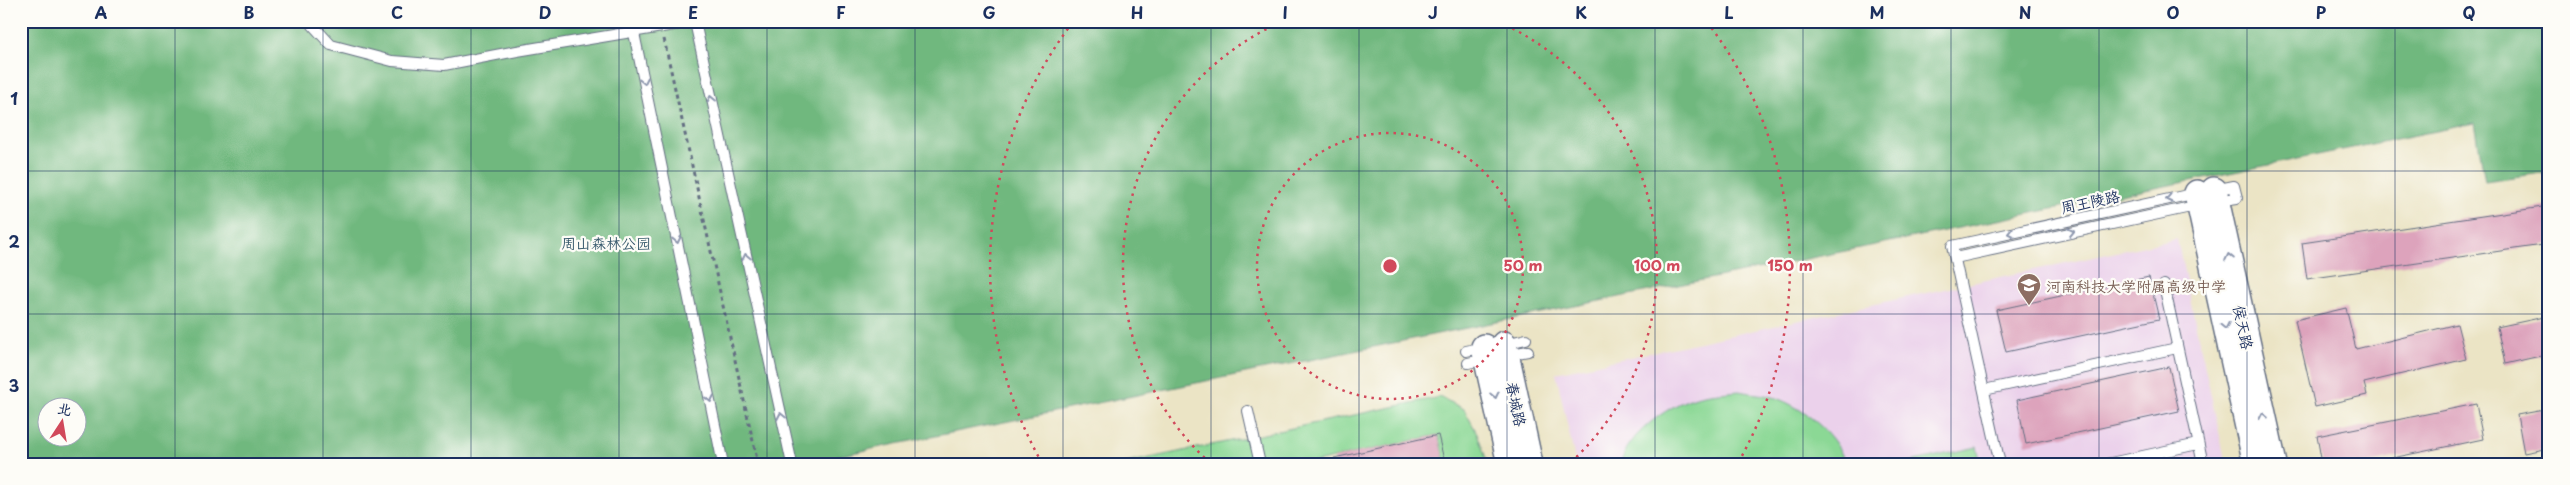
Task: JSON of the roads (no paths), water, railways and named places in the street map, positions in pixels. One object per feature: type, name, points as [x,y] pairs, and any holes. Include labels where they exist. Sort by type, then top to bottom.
[{"type":"street","name":"侯天路","points":[[2216,195],[2256,464]]},
{"type":"street","name":"侯天路","points":[[2216,195],[2274,464]]},
{"type":"street","name":"春城路","points":[[1510,464],[1496,351],[1530,464]]},
{"type":"lane","points":[[309,21],[331,45],[392,61],[444,65],[517,50],[662,29],[697,22],[792,464]]},
{"type":"lane","points":[[634,33],[723,464]]},
{"type":"lane","name":"周王陵路","points":[[2216,195],[1955,258],[1952,246],[2216,195]]},
{"type":"lane","points":[[1955,258],[2000,464]]},
{"type":"lane","points":[[2164,285],[2202,464]]},
{"type":"lane","points":[[1984,390],[2178,348]]},
{"type":"lane","points":[[1248,412],[1260,464]]},
{"type":"lane","points":[[2106,464],[2198,444]]},
{"type":"place","name":"河南科技大学附属高级中学","points":[[2029,306]]},
{"type":"park label","name":"周山森林公园","points":[[606,242]]}]
